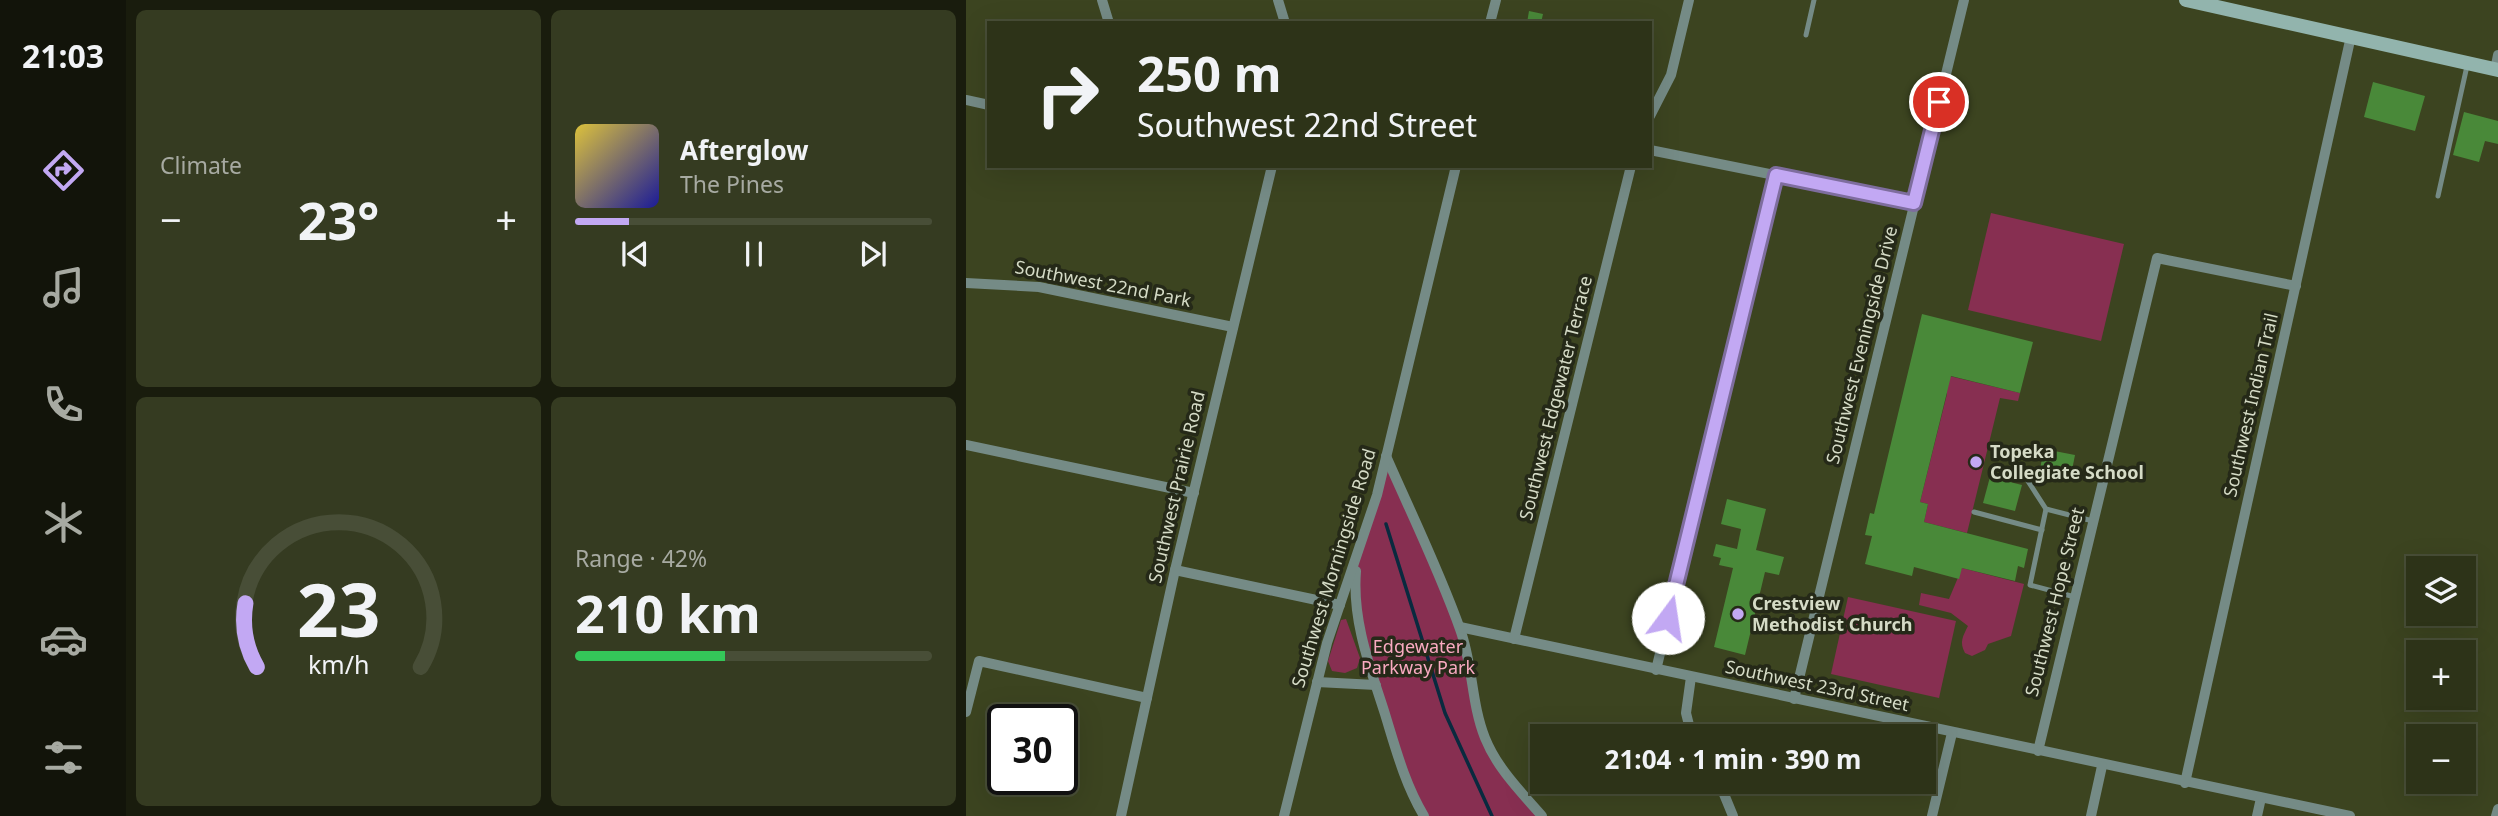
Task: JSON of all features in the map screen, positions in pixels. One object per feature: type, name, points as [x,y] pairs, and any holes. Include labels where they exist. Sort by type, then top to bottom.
[{"type":"main road","points":[[2187,0],[2468,63],[2497,65]]},
{"type":"street","points":[[1102,0],[1109,21]]},
{"type":"street","points":[[1278,0],[1283,21]]},
{"type":"street","points":[[1491,21],[1496,0]]},
{"type":"street","points":[[1652,112],[1671,75],[1689,0]]},
{"type":"street","name":"Southwest Eveningside Drive","points":[[1794,699],[1964,0]]},
{"type":"street","name":"Southwest Indian Trail","points":[[2185,783],[2351,36]]},
{"type":"street","points":[[966,100],[987,105]]},
{"type":"street","points":[[1652,150],[1914,203]]},
{"type":"street","name":"Southwest Prairie Road","points":[[1121,816],[1175,570],[1272,168]]},
{"type":"street","name":"Southwest Morningside Road","points":[[1284,816],[1317,682],[1386,456],[1456,168]]},
{"type":"street","name":"Southwest Edgewater Terrace","points":[[1514,639],[1631,168]]},
{"type":"street","points":[[1656,670],[1776,175]]},
{"type":"street","name":"Southwest Hope Street","points":[[2038,751],[2157,258],[2296,286]]},
{"type":"street","name":"Southwest 22nd Park","points":[[966,283],[1039,287],[1233,327]]},
{"type":"street","points":[[966,445],[1194,493]]},
{"type":"street","points":[[1386,456],[1460,627],[1471,660],[1473,692],[1484,737],[1503,770],[1542,816]]},
{"type":"street","points":[[1354,565],[1358,624],[1407,785],[1424,816]]},
{"type":"street","points":[[1175,570],[1340,605]]},
{"type":"street","name":"Southwest 23rd Street","points":[[1460,627],[2102,766],[2350,816]]},
{"type":"street","points":[[966,712],[979,660],[1147,698]]},
{"type":"street","points":[[1689,724],[1686,713],[1691,677]]},
{"type":"street","points":[[1317,682],[1376,685]]},
{"type":"street","points":[[1931,816],[1952,733]]},
{"type":"street","points":[[2091,816],[2102,766]]},
{"type":"street","points":[[1724,794],[1734,816]]},
{"type":"street","points":[[2256,816],[2261,798]]},
{"type":"street","points":[[2496,816],[2498,809]]},
{"type":"lane","points":[[1806,34],[1814,0]]},
{"type":"lane","points":[[2438,196],[2468,63]]},
{"type":"lane","points":[[2024,475],[2046,509],[2093,521]]},
{"type":"lane","points":[[2046,509],[2030,585],[2075,597]]},
{"type":"lane","points":[[1974,512],[2042,530]]},
{"type":"green space","points":[[1991,213],[2124,244],[2101,341],[1968,310]]},
{"type":"green space","points":[[1941,374],[2020,393],[2018,401],[2000,398],[1967,533],[1924,522],[1928,504],[1920,502],[1947,394]]},
{"type":"green space","name":"Edgewater Parkway Park","points":[[1386,456],[1460,627],[1484,737],[1542,816],[1424,816],[1371,671],[1357,613],[1355,586],[1358,553]]},
{"type":"green space","points":[[1962,568],[2024,584],[2011,636],[1988,644],[1985,650],[1972,656],[1965,653],[1962,646],[1968,626],[1951,613],[1919,605],[1921,593],[1949,599]]},
{"type":"green space","points":[[1848,597],[1956,621],[1939,698],[1831,674]]},
{"type":"green space","points":[[1346,619],[1360,658],[1357,668],[1345,673],[1332,671],[1328,661],[1341,620]]},
{"type":"building","points":[[1529,11],[1543,14],[1541,21],[1527,21]]},
{"type":"building","points":[[2373,82],[2425,96],[2415,131],[2364,117]]},
{"type":"building","points":[[2464,112],[2498,121],[2498,144],[2485,141],[2479,162],[2453,155]]},
{"type":"building","name":"Topeka Collegiate School","points":[[1922,314],[2033,342],[2020,393],[1951,376],[1920,502],[1928,504],[1924,522],[2028,549],[2024,568],[2018,566],[2015,581],[1962,568],[1959,579],[1914,567],[1912,576],[1865,564],[1872,536],[1865,535],[1870,513],[1874,514]]},
{"type":"building","points":[[2044,449],[2075,455],[2070,480],[2039,474]]},
{"type":"building","points":[[1990,477],[2022,485],[2015,511],[1983,503]]},
{"type":"building","points":[[1727,499],[1766,509],[1756,550],[1784,557],[1779,575],[1765,572],[1745,655],[1714,647],[1733,568],[1719,565],[1721,558],[1713,556],[1716,544],[1737,549],[1741,529],[1721,524]]},
{"type":"waterway","points":[[1386,524],[1445,713],[1492,816]]},
{"type":"place","name":"Topeka Collegiate School","points":[[1976,462]]},
{"type":"place","name":"Crestview Methodist Church","points":[[1738,614]]},
{"type":"route","points":[[1668,618],[1776,175],[1914,203],[1939,102]]}]
